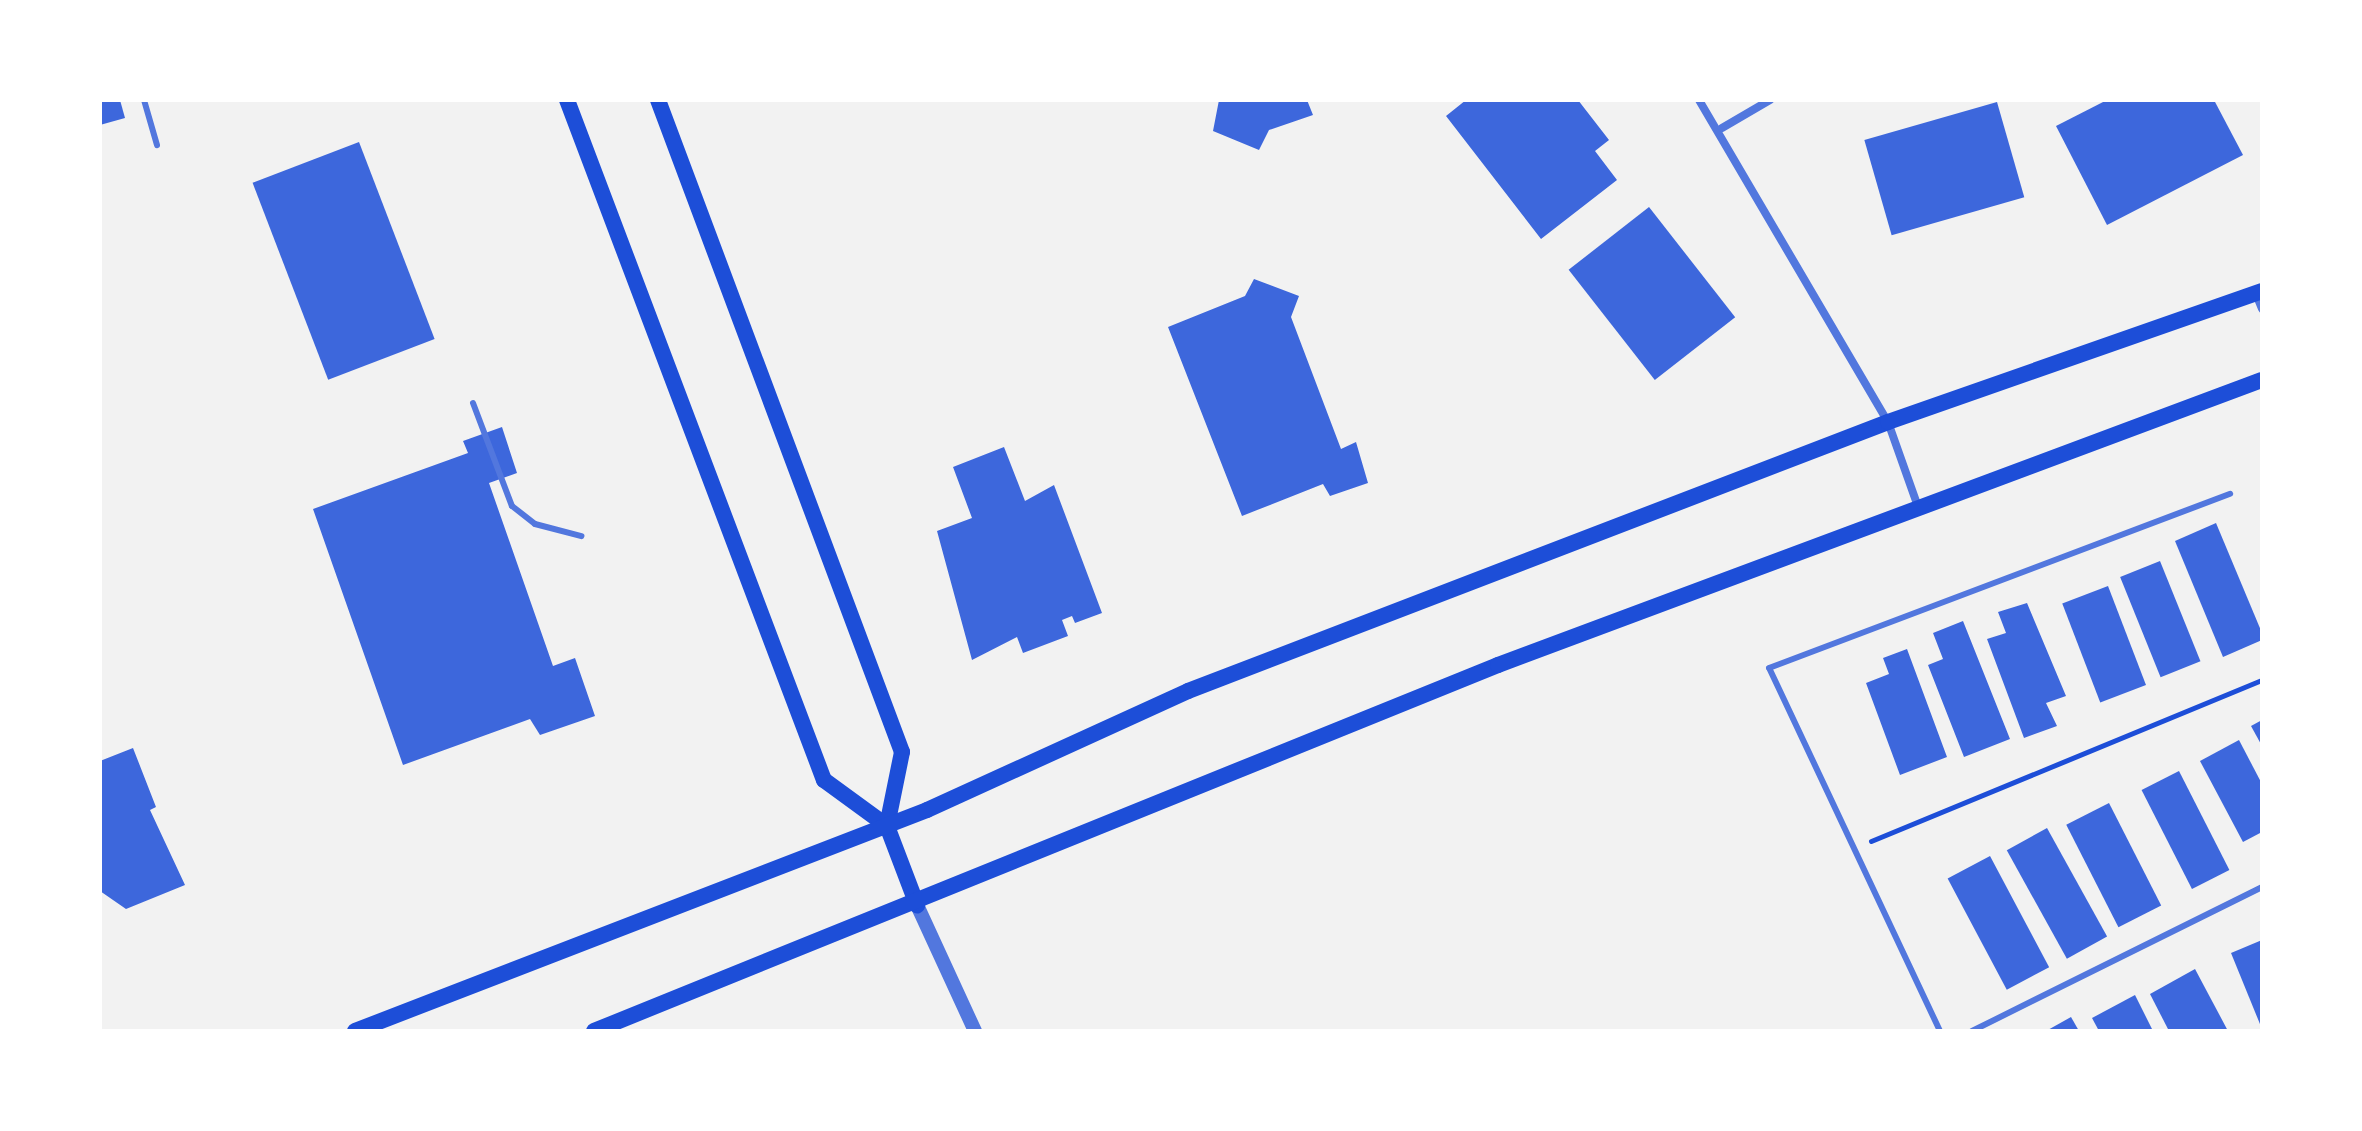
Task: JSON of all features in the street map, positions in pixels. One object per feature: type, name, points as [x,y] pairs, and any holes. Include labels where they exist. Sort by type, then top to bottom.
[{"type":"main road","points":[[567,100],[824,780],[887,826]]},
{"type":"main road","points":[[658,100],[902,752],[887,826],[917,905]]},
{"type":"main road","points":[[355,1031],[887,826],[1188,691],[1888,422],[2260,298]]},
{"type":"main road","points":[[594,1031],[917,905],[1484,670],[1917,504],[2262,380]]},
{"type":"street","points":[[1699,100],[1722,128],[1888,422],[1917,504]]},
{"type":"street","points":[[1722,128],[1770,100]]},
{"type":"street","points":[[917,905],[975,1031]]},
{"type":"lane","points":[[144,100],[157,145]]},
{"type":"lane","points":[[473,403],[512,506],[535,524],[581,536]]},
{"type":"lane","points":[[1940,1031],[1769,668],[2230,494]]},
{"type":"lane","points":[[1972,1031],[2262,887]]},
{"type":"path","points":[[1854,848],[2262,680]]},
{"type":"building","points":[[100,100],[120,100],[125,118],[100,125]]},
{"type":"building","points":[[1219,100],[1307,100],[1313,115],[1269,130],[1259,150],[1213,131]]},
{"type":"building","points":[[1466,100],[1578,100],[1609,140],[1595,151],[1617,180],[1541,239],[1446,116]]},
{"type":"building","points":[[2107,100],[2214,100],[2243,155],[2107,225],[2056,126]]},
{"type":"building","points":[[1997,102],[2024,197],[1892,235],[1864,140]]},
{"type":"building","points":[[359,142],[435,339],[328,380],[253,183]]},
{"type":"building","points":[[1649,207],[1735,317],[1655,380],[1569,270]]},
{"type":"building","points":[[1254,279],[1299,296],[1291,317],[1341,449],[1356,442],[1368,483],[1330,496],[1323,484],[1242,516],[1168,327],[1245,296]]},
{"type":"building","points":[[502,427],[517,473],[489,483],[553,666],[575,658],[595,716],[540,735],[530,719],[403,765],[313,509],[468,453],[463,441]]},
{"type":"building","points":[[1004,447],[1025,501],[1054,485],[1102,613],[1075,623],[1072,616],[1062,620],[1068,636],[1023,653],[1017,637],[972,660],[937,531],[972,518],[953,467]]},
{"type":"building","points":[[2216,523],[2262,633],[2262,640],[2223,657],[2175,541]]},
{"type":"building","points":[[2160,561],[2200,661],[2161,677],[2120,577]]},
{"type":"building","points":[[2108,586],[2146,685],[2100,703],[2062,604]]},
{"type":"building","points":[[2027,603],[2066,696],[2046,703],[2057,726],[2024,738],[1987,639],[2006,633],[1998,612]]},
{"type":"building","points":[[1963,621],[2010,739],[1964,757],[1928,665],[1943,659],[1933,633]]},
{"type":"building","points":[[1907,649],[1947,757],[1900,775],[1866,683],[1889,674],[1883,658]]},
{"type":"building","points":[[2262,720],[2262,746],[2251,726]]},
{"type":"building","points":[[2239,740],[2262,784],[2262,832],[2243,842],[2200,761]]},
{"type":"building","points":[[133,748],[156,807],[150,810],[185,885],[126,909],[100,891],[100,761]]},
{"type":"building","points":[[2179,771],[2229,870],[2192,889],[2142,790]]},
{"type":"building","points":[[2109,803],[2161,905],[2118,927],[2066,825]]},
{"type":"building","points":[[2047,828],[2107,936],[2067,959],[2007,850]]},
{"type":"building","points":[[1990,856],[2049,967],[2007,990],[1948,879]]},
{"type":"building","points":[[2262,940],[2262,1029],[2231,953]]},
{"type":"building","points":[[2195,969],[2228,1031],[2169,1031],[2150,994]]},
{"type":"building","points":[[2135,995],[2153,1031],[2099,1031],[2092,1018]]},
{"type":"building","points":[[2071,1017],[2079,1031],[2046,1031]]}]
